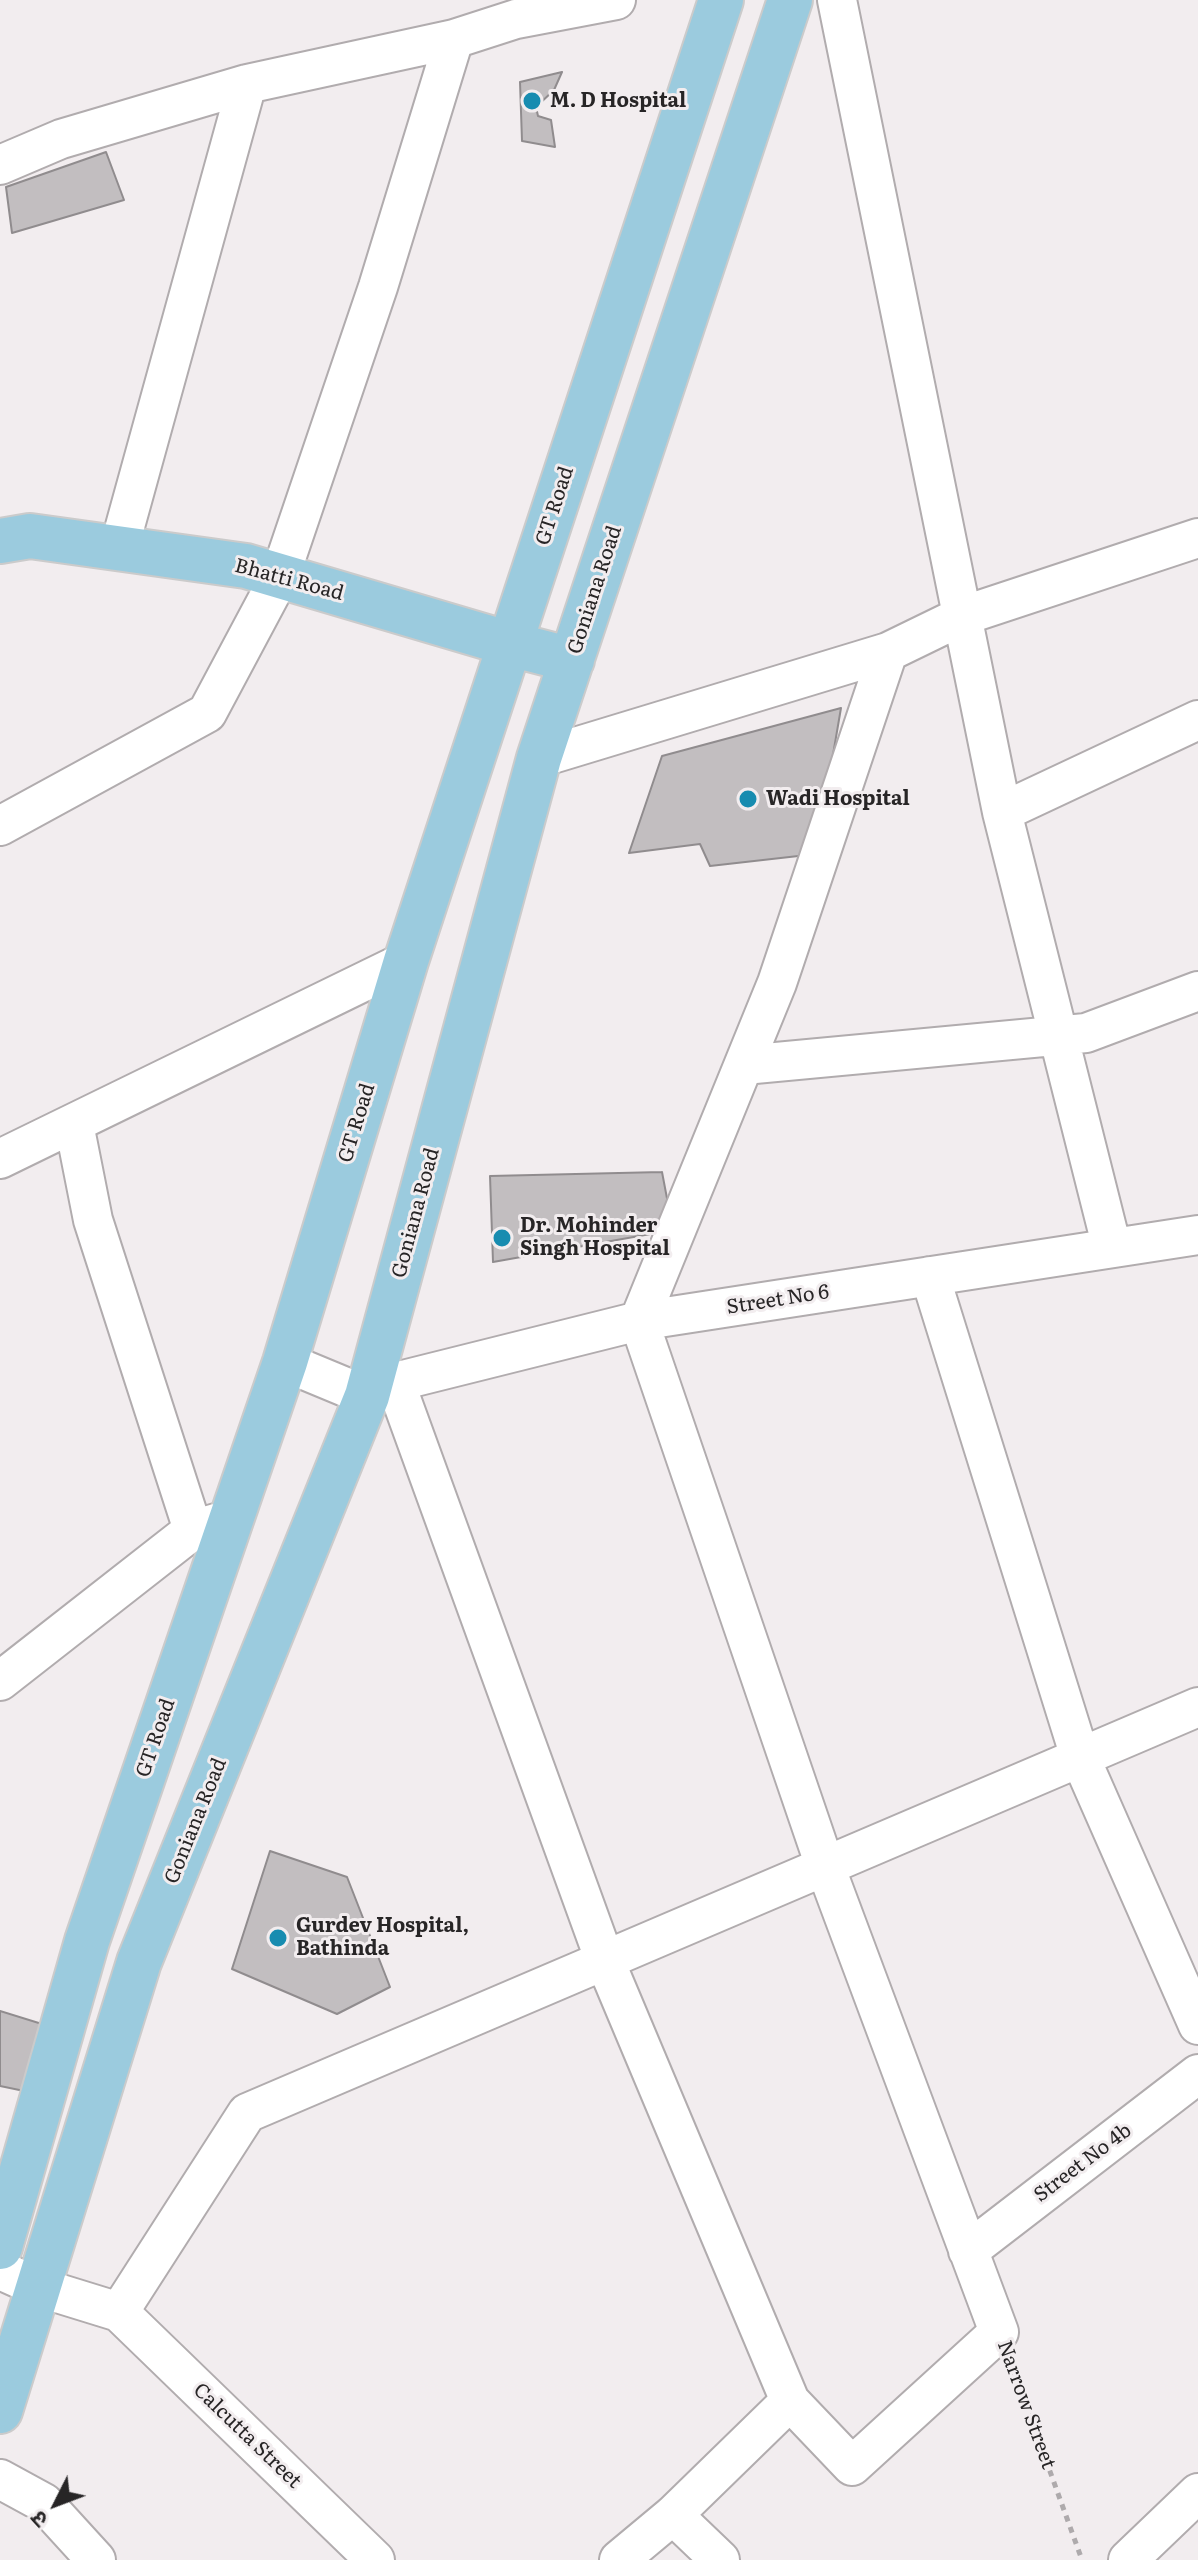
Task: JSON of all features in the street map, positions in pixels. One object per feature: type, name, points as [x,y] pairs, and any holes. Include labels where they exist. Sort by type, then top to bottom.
[{"type":"main road","name":"GT Road","points":[[15,2254],[87,1941],[212,1524],[285,1362],[406,961],[721,0]]},
{"type":"main road","name":"Goniana Road","points":[[0,2411],[15,2254],[381,1389],[539,758],[790,0]]},
{"type":"main road","name":"Bhatti Road","points":[[10,542],[119,548],[246,566],[572,660]]},
{"type":"street","points":[[0,165],[61,139],[247,84],[454,39],[515,9],[616,0]]},
{"type":"street","points":[[837,0],[1002,812],[1112,1248]]},
{"type":"street","points":[[0,826],[207,713],[280,576],[378,287],[454,39]]},
{"type":"street","points":[[119,548],[247,84]]},
{"type":"street","points":[[539,758],[888,652],[962,616],[1198,538]]},
{"type":"street","points":[[639,1321],[777,983],[888,652]]},
{"type":"street","points":[[1002,812],[1198,720]]},
{"type":"street","points":[[0,1159],[406,961]]},
{"type":"street","points":[[744,1065],[1086,1033],[1198,991]]},
{"type":"street","points":[[2,1674],[212,1524],[93,1220],[74,1124]]},
{"type":"street","name":"Street No 6","points":[[381,1389],[639,1321],[1198,1235]]},
{"type":"street","points":[[930,1276],[1080,1757],[1198,2025]]},
{"type":"street","name":"Narrow Street","points":[[639,1321],[825,1866],[999,2332]]},
{"type":"street","points":[[285,1362],[381,1389],[605,1961],[790,2401],[852,2466],[999,2332]]},
{"type":"street","points":[[15,2254],[119,2312],[247,2113],[1198,1707]]},
{"type":"street","name":"Street No 4b","points":[[968,2251],[1198,2074]]},
{"type":"street","name":"Calcutta Street","points":[[119,2312],[375,2560]]},
{"type":"street","points":[[619,2560],[673,2515],[790,2401]]},
{"type":"street","points":[[0,2479],[44,2503],[96,2560]]},
{"type":"street","points":[[1128,2560],[1198,2493]]},
{"type":"street","points":[[673,2515],[720,2560]]},
{"type":"path","name":"Narrow Street","points":[[999,2332],[1082,2560]]},
{"type":"building","points":[[562,72],[554,90],[536,107],[538,116],[551,120],[555,147],[522,141],[520,82]]},
{"type":"building","points":[[106,152],[124,200],[12,233],[6,187]]},
{"type":"building","points":[[841,708],[816,854],[710,866],[700,844],[629,853],[662,756]]},
{"type":"building","points":[[662,1172],[673,1230],[493,1262],[490,1176]]},
{"type":"building","points":[[270,1851],[347,1877],[390,1987],[337,2014],[232,1969]]},
{"type":"building","points":[[0,2011],[42,2024],[29,2092],[0,2086]]},
{"type":"place","name":"M. D Hospital","points":[[532,101]]},
{"type":"place","name":"Wadi Hospital","points":[[748,799]]},
{"type":"place","name":"Dr. Mohinder Singh Hospital","points":[[502,1238]]},
{"type":"place","name":"Gurdev Hospital, Bathinda","points":[[278,1938]]}]
